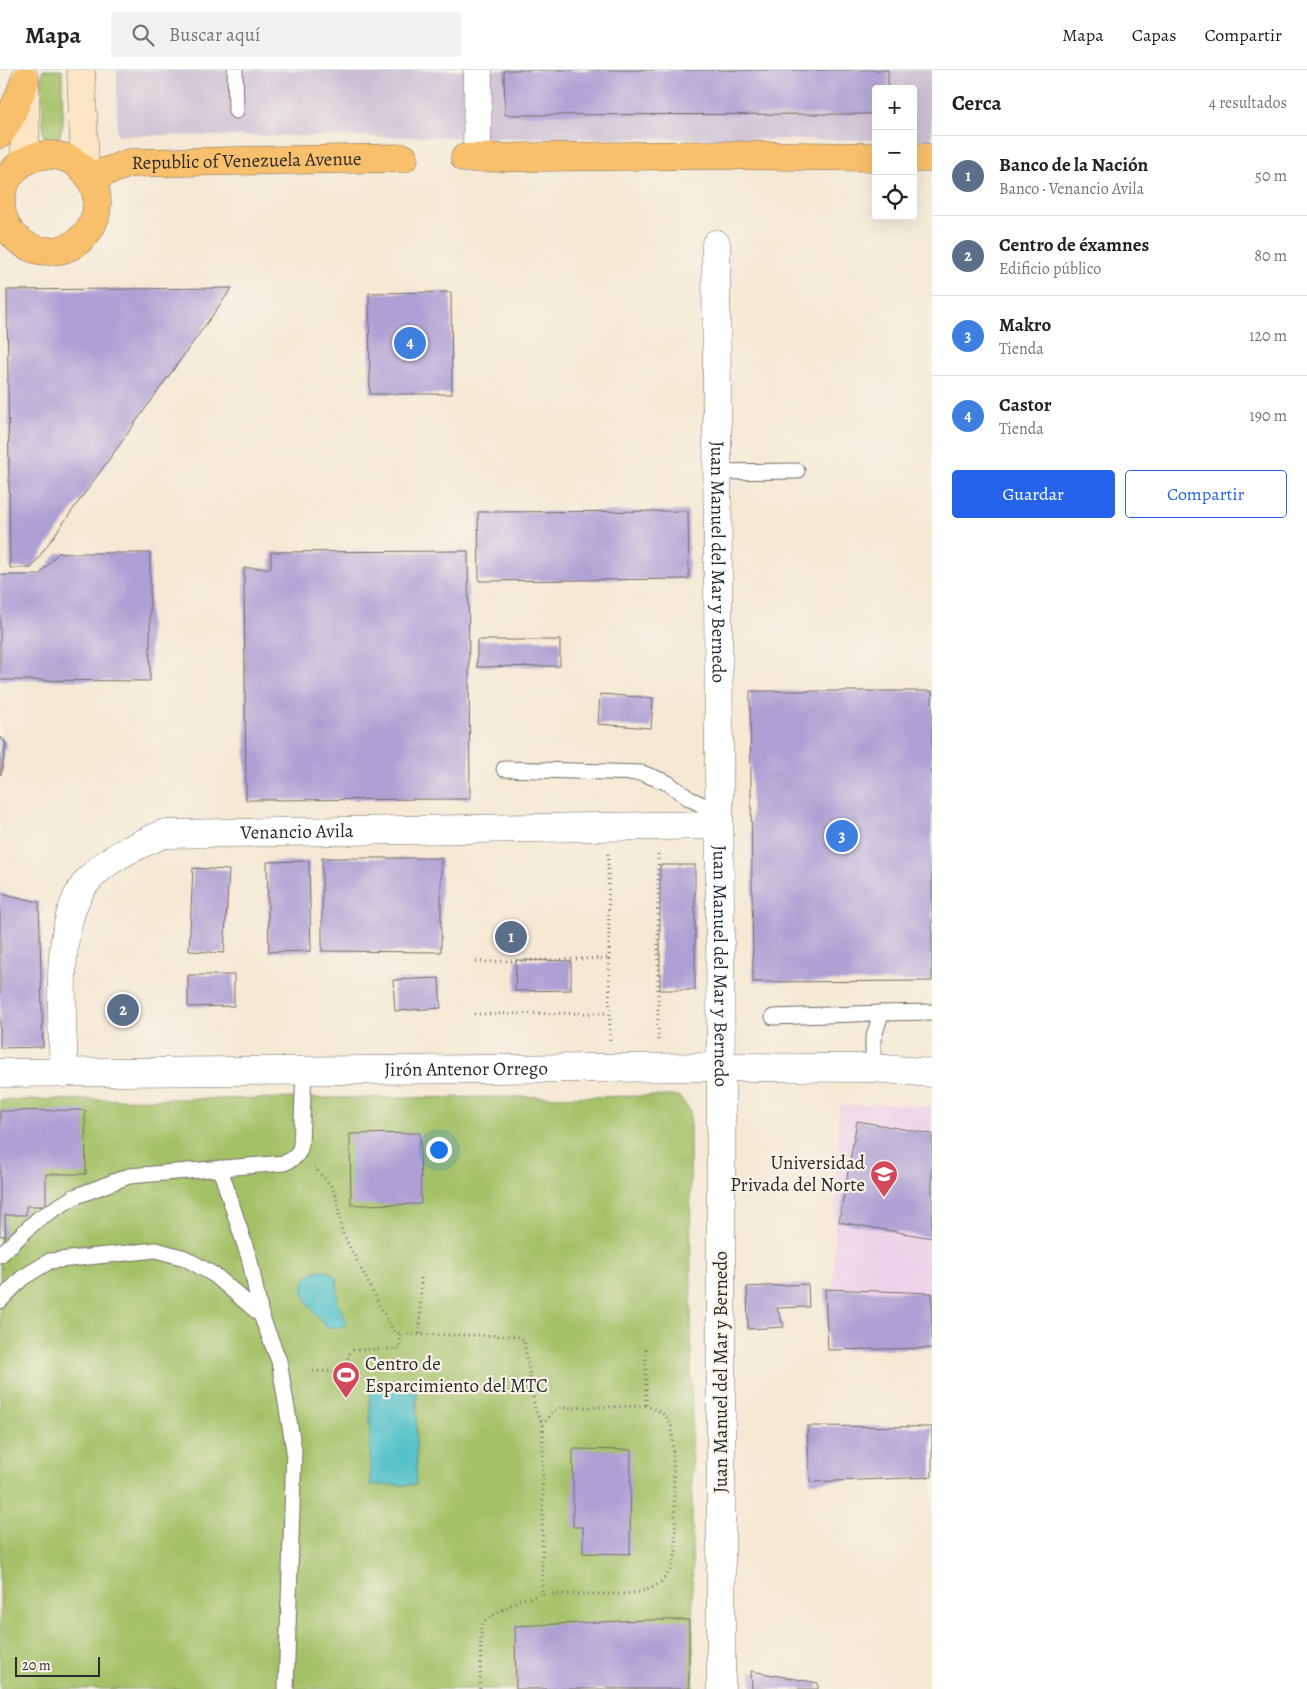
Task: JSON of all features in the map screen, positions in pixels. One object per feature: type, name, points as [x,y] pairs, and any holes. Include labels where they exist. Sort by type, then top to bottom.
[{"type":"main road","points":[[0,242],[55,250],[65,248],[82,238],[89,230],[97,209],[96,193],[88,173],[81,70]]},
{"type":"main road","points":[[24,75],[14,166],[1,194],[2,214],[11,232],[27,245]]},
{"type":"main road","points":[[0,134],[10,118],[24,75]]},
{"type":"main road","points":[[471,158],[714,155],[872,157]]},
{"type":"main road","points":[[14,166],[37,156],[62,156],[88,173]]},
{"type":"main road","name":"Republic of Venezuela Avenue","points":[[88,173],[130,162],[404,158]]},
{"type":"main road","points":[[917,158],[932,158]]},
{"type":"street","points":[[471,158],[478,70]]},
{"type":"street","name":"Juan Manuel del Mar y Bernedo","points":[[716,244],[721,1067],[721,1689]]},
{"type":"street","name":"Venancio Avila","points":[[64,1073],[62,950],[71,910],[90,878],[119,854],[163,834],[658,826],[718,818]]},
{"type":"street","name":"Jirón Antenor Orrego","points":[[0,1073],[721,1067],[873,1068],[932,1073]]},
{"type":"lane","points":[[236,70],[236,111]]},
{"type":"lane","points":[[716,472],[797,471]]},
{"type":"lane","points":[[504,769],[642,774],[668,783],[718,818]]},
{"type":"lane","points":[[773,1017],[932,1012]]},
{"type":"lane","points":[[873,1068],[872,1040],[882,1013]]},
{"type":"lane","points":[[0,1255],[38,1220],[74,1197],[129,1176],[284,1163],[291,1160],[300,1152],[304,1070]]},
{"type":"lane","points":[[220,1168],[250,1261],[261,1315],[279,1361],[294,1450],[286,1689]]},
{"type":"lane","points":[[0,1301],[22,1278],[50,1261],[156,1250],[185,1258],[216,1276],[261,1315]]},
{"type":"path","points":[[658,826],[658,1068]]},
{"type":"path","points":[[608,827],[610,1068]]},
{"type":"path","points":[[476,962],[609,958]]},
{"type":"path","points":[[474,1014],[609,1013]]},
{"type":"path","points":[[300,1152],[333,1190],[339,1206],[342,1232],[390,1327],[401,1334],[517,1336],[526,1343],[535,1410],[543,1425],[542,1594]]},
{"type":"path","points":[[420,1334],[421,1276]]},
{"type":"path","points":[[313,1371],[344,1372],[349,1354],[353,1350],[399,1348],[401,1334]]},
{"type":"path","points":[[646,1349],[646,1406]]},
{"type":"path","points":[[480,1689],[481,1626],[484,1621],[519,1600],[542,1594],[637,1594],[658,1584],[674,1564],[676,1552],[672,1427],[662,1413],[646,1406],[560,1408],[553,1411],[543,1425]]},
{"type":"shaded area","points":[[117,70],[932,70],[932,141],[917,140],[917,85],[872,85],[872,140],[117,135]]},
{"type":"shaded area","name":"Universidad Privada del Norte","points":[[888,1104],[932,1107],[932,1293],[833,1289],[839,1106]]},
{"type":"green space","points":[[42,70],[62,70],[63,125],[59,138],[45,138],[43,133]]},
{"type":"green space","name":"Centro de Esparcimiento del MTC","points":[[678,1096],[690,1110],[693,1689],[0,1689],[0,1100]]},
{"type":"water","points":[[319,1270],[327,1270],[337,1279],[338,1302],[347,1323],[342,1328],[326,1327],[305,1297],[304,1282],[309,1275]]},
{"type":"water","points":[[370,1380],[417,1380],[416,1485],[370,1485]]},
{"type":"building","points":[[504,70],[888,70],[888,85],[872,85],[872,114],[505,115]]},
{"type":"building","points":[[232,288],[31,568],[10,568],[7,290]]},
{"type":"building","points":[[451,292],[452,394],[370,394],[369,293]]},
{"type":"building","points":[[688,511],[689,579],[479,581],[478,512]]},
{"type":"building","points":[[468,551],[470,799],[246,800],[244,568],[271,568],[271,552]]},
{"type":"building","points":[[58,553],[150,553],[150,681],[0,680],[0,575],[39,575]]},
{"type":"building","points":[[477,640],[560,640],[560,666],[477,667]]},
{"type":"building","points":[[750,691],[932,691],[932,981],[753,982]]},
{"type":"building","points":[[600,694],[653,698],[651,728],[598,724]]},
{"type":"building","points":[[0,736],[6,743],[1,775],[0,774]]},
{"type":"building","points":[[322,858],[441,858],[441,952],[322,951]]},
{"type":"building","points":[[309,861],[311,951],[269,952],[267,862]]},
{"type":"building","points":[[660,865],[695,865],[695,990],[660,990]]},
{"type":"building","points":[[193,868],[229,870],[224,953],[189,951]]},
{"type":"building","points":[[0,893],[39,902],[43,1047],[0,1048]]},
{"type":"building","points":[[516,960],[571,961],[571,990],[515,991]]},
{"type":"building","points":[[188,975],[234,975],[234,1006],[188,1007]]},
{"type":"building","points":[[439,978],[441,1008],[395,1011],[393,980]]},
{"type":"building","points":[[85,1110],[86,1174],[46,1174],[46,1206],[26,1206],[26,1215],[5,1215],[6,1236],[0,1236],[0,1111]]},
{"type":"building","points":[[857,1121],[932,1134],[932,1238],[839,1222]]},
{"type":"building","points":[[420,1133],[421,1204],[351,1205],[350,1134]]},
{"type":"building","points":[[808,1284],[809,1307],[777,1308],[784,1327],[748,1329],[747,1287]]},
{"type":"building","points":[[825,1289],[932,1293],[932,1348],[828,1350]]},
{"type":"building","points":[[807,1426],[932,1427],[932,1477],[810,1482]]},
{"type":"building","points":[[573,1449],[631,1450],[630,1554],[583,1553],[583,1527],[573,1527]]},
{"type":"building","points":[[642,1620],[689,1620],[689,1689],[516,1689],[515,1626]]},
{"type":"building","points":[[751,1671],[818,1683],[818,1689],[752,1689]]},
{"type":"place","name":"Castor","points":[[410,343]]},
{"type":"place","name":"Makro","points":[[842,836]]},
{"type":"place","name":"Banco de la Nación","points":[[511,937]]},
{"type":"place","name":"Centro de éxamnes","points":[[123,1010]]},
{"type":"place","name":"Universidad Privada del Norte","points":[[884,1198]]},
{"type":"place","name":"Centro de Esparcimiento del MTC","points":[[346,1399]]}]
